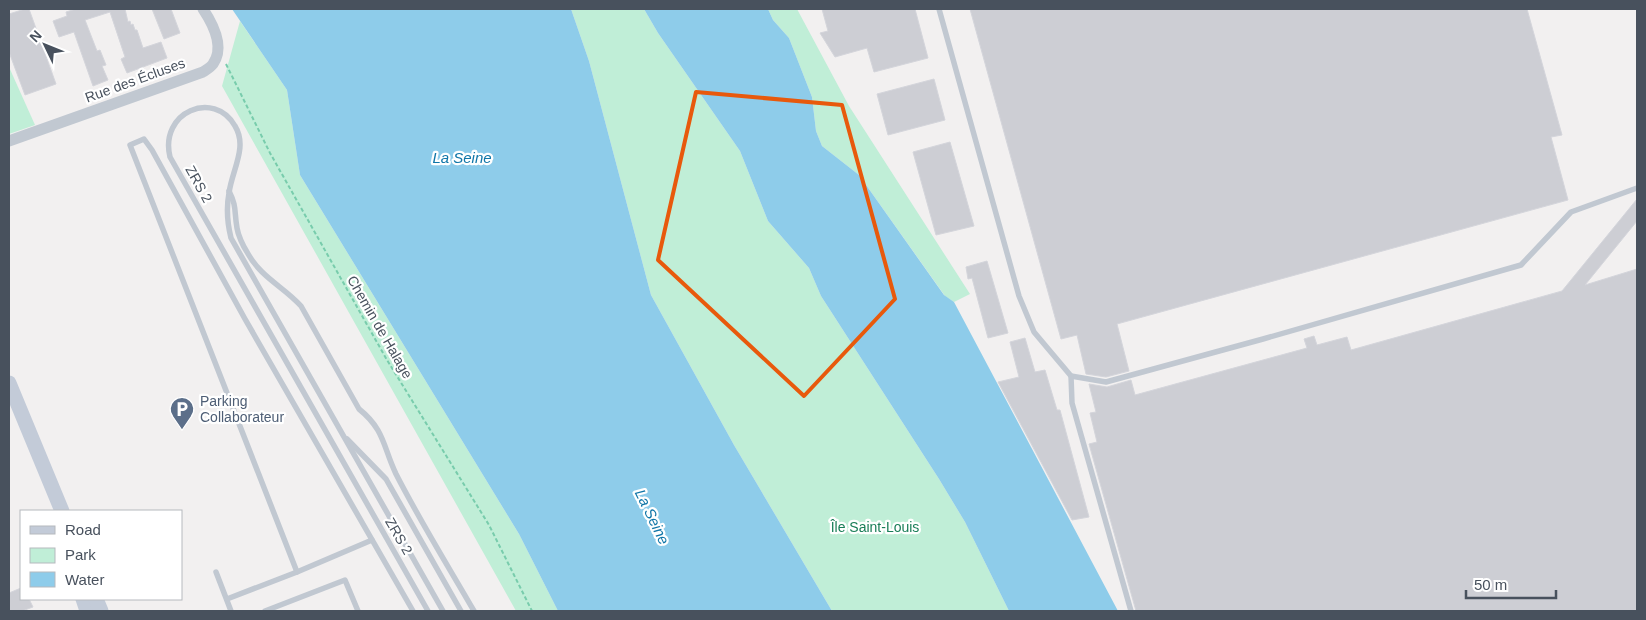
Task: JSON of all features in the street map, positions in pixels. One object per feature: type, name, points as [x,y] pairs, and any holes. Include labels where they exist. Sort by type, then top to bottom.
[{"type":"main road","points":[[9,383],[62,510]]},
{"type":"main road","points":[[9,409],[52,510]]},
{"type":"street","points":[[203,9],[212,24],[219,48]]},
{"type":"street","name":"Rue des Écluses","points":[[9,141],[203,72],[213,65],[219,48]]},
{"type":"lane","points":[[939,9],[1019,296],[1034,332],[1071,376],[1072,403],[1131,611]]},
{"type":"lane","name":"ZRS 2","points":[[428,611],[170,157],[168,139],[177,120],[183,113],[192,109],[215,109],[229,117],[236,126],[241,141],[239,158],[229,191],[227,212],[231,238],[443,611]]},
{"type":"lane","points":[[296,572],[130,145],[144,139],[152,150],[413,611]]},
{"type":"lane","points":[[1071,376],[1106,382],[1521,265],[1571,212],[1637,188]]},
{"type":"lane","points":[[229,191],[235,203],[237,229],[247,253],[263,275],[294,297],[301,306],[359,409],[378,428],[396,473],[474,611]]},
{"type":"lane","name":"ZRS 2","points":[[342,433],[386,480],[461,611]]},
{"type":"lane","points":[[226,600],[372,540]]},
{"type":"lane","points":[[216,572],[231,611]]},
{"type":"lane","points":[[265,611],[345,580],[358,611]]},
{"type":"path","name":"Chemin de Halage","points":[[219,48],[270,154],[386,360],[489,526],[532,611]]},
{"type":"highlighted area","points":[[696,92],[842,105],[895,299],[804,396],[658,260]]},
{"type":"green space","name":"Île Saint-Louis","points":[[571,9],[644,9],[658,33],[740,151],[768,221],[809,268],[821,296],[939,479],[965,522],[1009,611],[832,611],[734,445],[651,295],[589,61]]},
{"type":"green space","points":[[768,9],[797,9],[849,106],[970,294],[954,302],[945,296],[859,175],[822,146],[816,131],[812,97],[789,38],[773,20]]},
{"type":"green space","points":[[240,21],[287,90],[300,175],[519,534],[558,611],[516,611],[222,86]]},
{"type":"green space","points":[[9,67],[35,125],[9,134]]},
{"type":"water","name":"La Seine","points":[[232,9],[571,9],[589,61],[651,295],[734,445],[832,611],[558,611],[519,534],[300,175],[287,90]]},
{"type":"water","points":[[644,9],[768,9],[773,20],[789,38],[812,97],[816,131],[822,146],[859,175],[944,295],[954,302],[1118,611],[1009,611],[965,522],[939,479],[821,296],[809,268],[768,221],[740,151],[658,33]]},
{"type":"building","points":[[29,9],[56,84],[25,95],[9,52],[9,14]]},
{"type":"building","points":[[76,9],[125,9],[128,22],[130,21],[131,25],[133,24],[135,30],[137,30],[143,48],[161,42],[167,58],[127,73],[121,59],[125,57],[110,12],[85,20],[97,51],[100,50],[106,65],[102,66],[108,80],[93,86],[74,32],[59,37],[53,21],[67,16],[66,12]]},
{"type":"building","points":[[152,9],[171,9],[180,33],[164,39]]},
{"type":"building","points":[[822,9],[915,9],[928,58],[874,72],[867,48],[835,57],[820,33],[828,31]]},
{"type":"building","points":[[970,9],[1527,9],[1562,135],[1551,137],[1568,200],[1117,324],[1129,371],[1106,377],[1086,374],[1077,335],[1061,339]]},
{"type":"building","points":[[934,79],[945,120],[888,135],[877,94]]},
{"type":"building","points":[[950,142],[974,226],[936,235],[913,152]]},
{"type":"building","points":[[1637,199],[1637,221],[1585,285],[1637,269],[1637,611],[1136,611],[1089,444],[1097,442],[1090,413],[1096,412],[1089,384],[1107,387],[1131,380],[1135,395],[1307,348],[1304,339],[1314,336],[1317,345],[1347,337],[1351,350],[1562,291]]},
{"type":"building","points":[[987,261],[1008,333],[988,338],[972,278],[968,279],[966,267]]},
{"type":"building","points":[[1025,338],[1035,372],[1045,370],[1057,410],[1060,410],[1089,517],[1072,520],[998,382],[1019,377],[1010,342]]},
{"type":"building","points":[[20,588],[20,600],[30,600],[33,607],[22,611],[9,611],[9,593]]},
{"type":"place","name":"Parking Collaborateur","points":[[182,430]]}]
